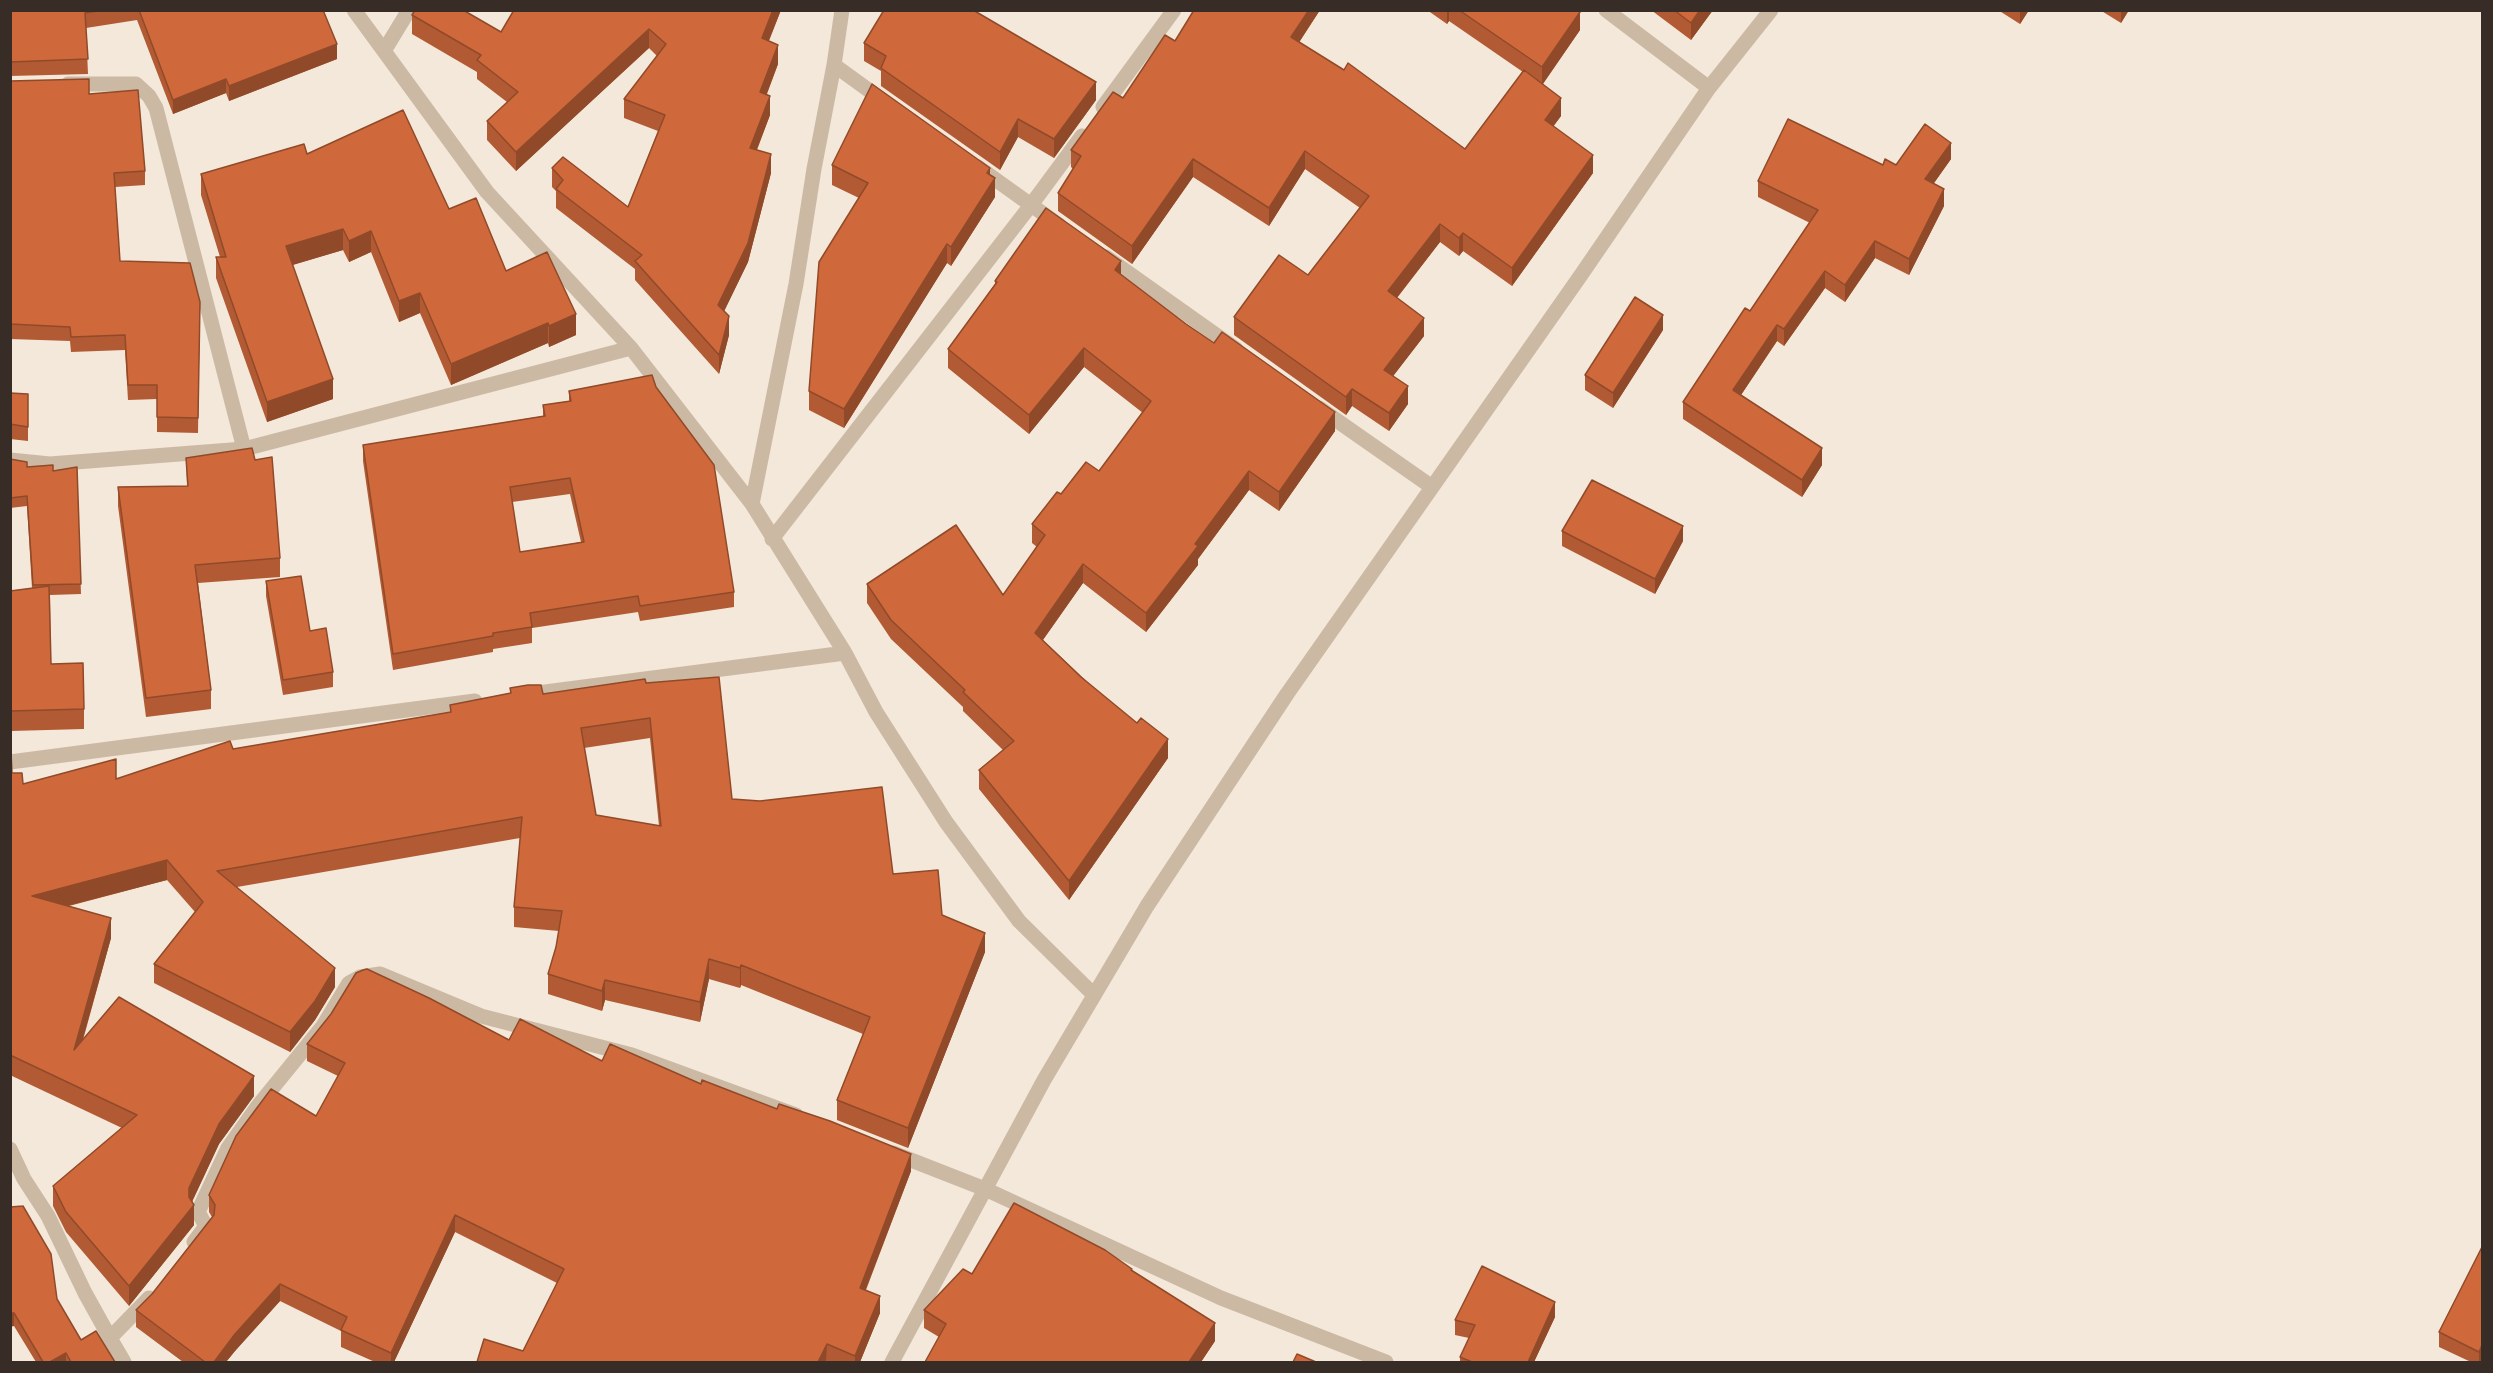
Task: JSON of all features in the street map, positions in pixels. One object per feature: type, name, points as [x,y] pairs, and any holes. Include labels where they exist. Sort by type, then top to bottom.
[{"type":"street","points":[[354,10],[487,192],[631,348],[752,504],[844,653],[876,712],[946,822],[1019,921],[1094,995]]},
{"type":"street","points":[[384,51],[409,10]]},
{"type":"street","points":[[752,504],[796,284],[842,10]]},
{"type":"street","points":[[772,539],[1031,205],[1174,10]]},
{"type":"street","points":[[1606,10],[1709,88]]},
{"type":"street","points":[[892,1362],[1044,1080],[1147,906],[1287,694],[1709,88],[1771,10]]},
{"type":"street","points":[[834,65],[900,112]]},
{"type":"street","points":[[58,84],[136,84],[149,96],[156,108],[244,449]]},
{"type":"street","points":[[966,158],[1071,233]]},
{"type":"street","points":[[1090,246],[1246,356]]},
{"type":"street","points":[[10,460],[50,464],[244,449],[631,348]]},
{"type":"street","points":[[1305,398],[1432,487]]},
{"type":"street","points":[[512,697],[844,653]]},
{"type":"street","points":[[10,762],[489,700]]},
{"type":"street","points":[[184,1254],[206,1227],[198,1212],[228,1148],[257,1107],[323,1026],[349,984],[360,977],[380,974],[481,1016],[632,1055],[807,1119]]},
{"type":"street","points":[[874,1145],[985,1189],[1221,1298],[1386,1362]]},
{"type":"street","points":[[10,1149],[24,1179],[48,1216],[85,1293],[124,1362]]},
{"type":"street","points":[[110,1338],[157,1288]]},
{"type":"building","points":[[10,10],[104,10],[85,13],[88,59],[10,62]]},
{"type":"building","points":[[139,10],[323,10],[337,44],[229,86],[226,79],[173,100]]},
{"type":"building","points":[[415,10],[463,10],[501,32],[514,10],[773,10],[762,38],[778,45],[760,92],[770,96],[750,148],[771,154],[748,243],[718,305],[729,316],[719,355],[635,261],[642,255],[556,189],[563,180],[552,168],[563,157],[628,207],[665,115],[624,99],[666,44],[649,29],[516,152],[487,121],[518,92],[477,60],[481,55],[412,15]]},
{"type":"building","points":[[884,10],[973,10],[1096,82],[1054,139],[1018,119],[1000,152],[881,68],[886,56],[864,43]]},
{"type":"building","points":[[1194,10],[1309,10],[1291,37],[1344,70],[1348,63],[1465,149],[1524,70],[1561,98],[1545,120],[1593,155],[1512,268],[1463,233],[1459,238],[1440,224],[1388,291],[1424,318],[1384,370],[1408,386],[1389,413],[1352,389],[1346,397],[1234,317],[1279,255],[1308,275],[1369,196],[1305,151],[1269,208],[1193,159],[1132,246],[1058,193],[1081,156],[1071,150],[1113,92],[1123,98],[1165,35],[1175,41]]},
{"type":"building","points":[[1459,10],[1577,10],[1580,12],[1542,67]]},
{"type":"building","points":[[1674,10],[1700,10],[1691,23]]},
{"type":"building","points":[[89,79],[89,94],[138,90],[145,171],[114,173],[120,261],[190,263],[200,302],[198,418],[157,417],[157,385],[128,385],[125,335],[71,337],[70,327],[10,324],[10,81]]},
{"type":"building","points":[[872,84],[990,168],[987,173],[995,178],[951,247],[947,244],[844,409],[809,391],[819,262],[868,183],[832,165]]},
{"type":"building","points":[[403,110],[449,209],[476,198],[506,271],[547,252],[576,314],[549,326],[548,323],[451,364],[420,293],[399,301],[371,231],[349,241],[343,229],[286,246],[333,379],[267,402],[216,257],[226,257],[201,174],[304,144],[307,154]]},
{"type":"building","points":[[1788,119],[1883,165],[1885,159],[1896,165],[1925,124],[1951,143],[1925,179],[1944,189],[1909,259],[1875,241],[1845,285],[1825,271],[1784,329],[1777,325],[1733,390],[1822,448],[1802,480],[1683,402],[1745,308],[1750,311],[1818,210],[1758,181]]},
{"type":"building","points":[[1046,208],[1121,261],[1115,270],[1186,324],[1214,343],[1222,332],[1335,412],[1279,492],[1249,471],[1195,544],[1198,546],[1146,613],[1083,564],[1035,633],[1081,677],[1137,723],[1141,718],[1168,739],[1069,881],[979,770],[1014,741],[963,692],[965,690],[891,620],[867,584],[956,525],[1003,595],[1045,535],[1032,524],[1057,492],[1061,494],[1086,462],[1099,471],[1151,401],[1084,348],[1029,415],[948,349],[997,282],[995,281]]},
{"type":"building","points":[[1635,297],[1663,315],[1613,393],[1585,375]]},
{"type":"building","points":[[652,375],[656,387],[714,465],[734,592],[640,606],[638,596],[530,613],[532,627],[393,654],[363,445],[545,416],[543,405],[571,401],[569,391]],"holes":[[[570,478],[584,542],[520,552],[510,487]]]},
{"type":"building","points":[[10,393],[28,394],[28,427],[10,424]]},
{"type":"building","points":[[252,448],[255,460],[272,457],[280,558],[195,565],[211,690],[146,698],[118,487],[188,486],[186,458]]},
{"type":"building","points":[[10,459],[27,462],[27,467],[53,465],[53,471],[77,467],[81,584],[33,585],[27,496],[10,498]]},
{"type":"building","points":[[1592,480],[1683,526],[1655,579],[1562,531]]},
{"type":"building","points":[[301,576],[310,631],[326,628],[333,672],[283,680],[266,581]]},
{"type":"building","points":[[49,586],[51,664],[83,663],[84,709],[10,711],[10,591]]},
{"type":"building","points":[[719,677],[732,799],[760,801],[882,787],[893,874],[938,870],[942,915],[985,933],[908,1128],[837,1100],[870,1017],[741,965],[740,968],[709,959],[700,1002],[605,980],[602,991],[548,974],[556,947],[562,911],[514,907],[522,817],[217,871],[335,968],[315,1001],[290,1032],[154,964],[203,902],[167,860],[32,896],[111,918],[74,1050],[119,997],[254,1076],[219,1124],[189,1188],[189,1197],[194,1205],[129,1286],[66,1212],[53,1186],[137,1115],[10,1055],[10,752],[12,773],[22,773],[23,784],[116,759],[116,779],[230,741],[233,749],[451,712],[450,705],[511,693],[510,688],[541,685],[543,694],[645,679],[646,683]],"holes":[[[650,718],[661,826],[596,815],[581,728]]]},
{"type":"building","points":[[367,969],[509,1040],[520,1019],[602,1061],[610,1044],[701,1084],[702,1080],[777,1109],[779,1104],[830,1121],[911,1154],[860,1288],[880,1296],[855,1356],[827,1344],[818,1362],[477,1362],[484,1339],[523,1351],[564,1269],[455,1215],[391,1353],[341,1330],[347,1317],[280,1284],[235,1334],[214,1362],[205,1362],[136,1310],[152,1294],[214,1215],[215,1205],[209,1195],[236,1136],[271,1089],[316,1116],[345,1063],[307,1044],[331,1014],[356,973]]},
{"type":"building","points":[[1014,1203],[1105,1250],[1131,1270],[1215,1323],[1189,1362],[925,1362],[946,1324],[924,1310],[963,1269],[972,1274]]},
{"type":"building","points":[[23,1206],[51,1254],[57,1299],[81,1340],[96,1331],[115,1362],[71,1362],[66,1353],[50,1362],[43,1362],[14,1313],[10,1313],[10,1207]]},
{"type":"building","points":[[2482,1247],[2482,1345],[2479,1352],[2439,1332]]},
{"type":"building","points":[[1482,1266],[1555,1302],[1528,1362],[1472,1362],[1460,1357],[1475,1325],[1455,1320]]},
{"type":"building","points":[[1297,1354],[1316,1362],[1293,1362]]}]
